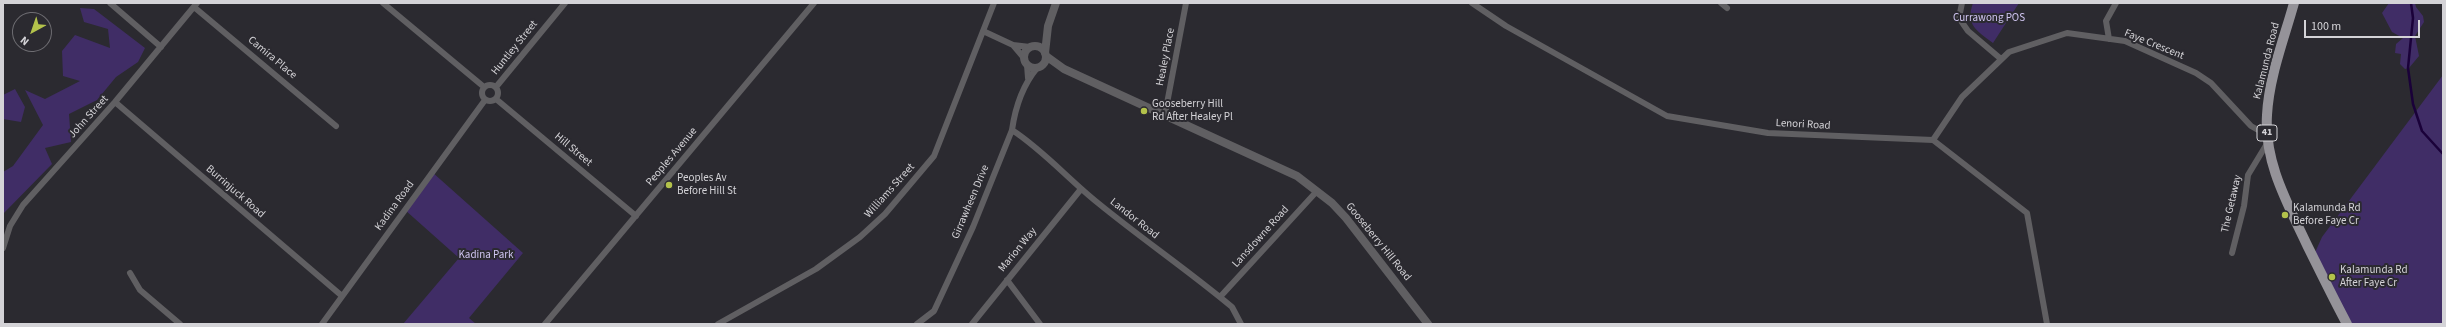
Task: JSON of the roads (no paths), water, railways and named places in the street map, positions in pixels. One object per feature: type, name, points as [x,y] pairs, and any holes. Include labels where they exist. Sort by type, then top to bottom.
[{"type":"main road","name":"Kalamunda Road","points":[[2294,3],[2269,96],[2268,138],[2276,177],[2347,324]]},
{"type":"street","points":[[110,3],[161,47]]},
{"type":"street","points":[[383,3],[484,87]]},
{"type":"street","name":"Huntley Street","points":[[496,87],[565,3]]},
{"type":"street","name":"Peoples Avenue","points":[[546,324],[814,3]]},
{"type":"street","name":"Williams Street","points":[[718,324],[807,275],[860,237],[885,214],[934,156],[994,3]]},
{"type":"street","points":[[1013,45],[1025,62],[1038,68],[1044,64],[1048,26],[1056,3]]},
{"type":"street","name":"Healey Place","points":[[1165,114],[1186,3]]},
{"type":"street","name":"Lenori Road","points":[[1472,3],[1520,34],[1667,116],[1768,133],[1934,140]]},
{"type":"street","points":[[1721,3],[1727,8]]},
{"type":"street","points":[[1962,3],[1959,18],[1968,31],[2001,59]]},
{"type":"street","points":[[2109,39],[2106,21],[2116,3]]},
{"type":"street","name":"John Street","points":[[3,248],[10,226],[23,205],[115,102],[196,5]]},
{"type":"street","name":"Camira Place","points":[[196,5],[336,126]]},
{"type":"street","points":[[1025,62],[1024,53],[1032,46],[1048,26]]},
{"type":"street","points":[[983,31],[1013,45],[1042,48],[1046,55]]},
{"type":"street","name":"Faye Crescent","points":[[1934,140],[1962,97],[2009,52],[2067,33],[2125,42],[2196,73],[2211,83],[2251,126],[2268,138]]},
{"type":"street","name":"Gooseberry Hill Road","points":[[1046,55],[1064,69],[1165,114],[1297,176],[1317,190],[1346,218],[1428,324]]},
{"type":"street","name":"Girrawheen Drive","points":[[1025,62],[1028,78]]},
{"type":"street","name":"Gooseberry Hill Road","points":[[1038,68],[1064,69]]},
{"type":"street","name":"Girrawheen Drive","points":[[917,324],[934,311],[973,227],[1012,130],[1014,116],[1028,78],[1038,68]]},
{"type":"street","points":[[490,85],[496,87],[498,93],[496,98],[491,101],[485,100],[482,94],[484,87],[490,85]]},
{"type":"street","name":"Hill Street","points":[[496,98],[636,216]]},
{"type":"street","name":"Kadina Road","points":[[322,324],[485,100]]},
{"type":"street","name":"Burrinjuck Road","points":[[115,102],[342,296]]},
{"type":"street","name":"Landor Road","points":[[1012,130],[1032,143],[1081,189],[1137,235],[1232,307],[1241,324]]},
{"type":"street","name":"The Getaway","points":[[2232,253],[2244,206],[2248,175],[2268,138]]},
{"type":"street","points":[[1934,140],[2027,213],[2047,324]]},
{"type":"street","name":"Marion Way","points":[[972,324],[1081,189]]},
{"type":"street","name":"Lansdowne Road","points":[[1220,297],[1317,190]]},
{"type":"street","points":[[130,273],[140,290],[180,324]]},
{"type":"street","points":[[1007,280],[1040,324]]},
{"type":"waterway","points":[[2411,3],[2413,18],[2408,68],[2413,104],[2422,131],[2443,154]]},
{"type":"place","name":"Gooseberry Hill Rd After Healey Pl","points":[[1144,111]]},
{"type":"place","name":"Peoples Av Before Hill St","points":[[669,185]]},
{"type":"place","name":"Kalamunda Rd Before Faye Cr","points":[[2285,215]]},
{"type":"place","name":"Kalamunda Rd After Faye Cr","points":[[2332,277]]},
{"type":"park label","name":"Currawong POS","points":[[1989,19]]},
{"type":"park label","name":"Kadina Park","points":[[486,256]]}]
